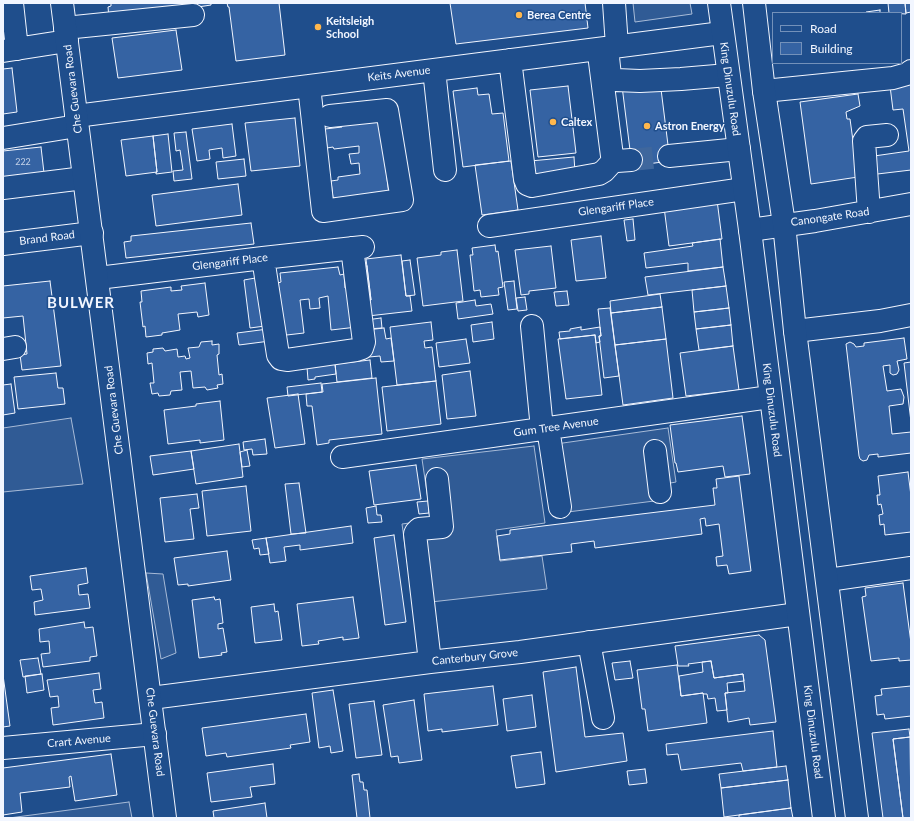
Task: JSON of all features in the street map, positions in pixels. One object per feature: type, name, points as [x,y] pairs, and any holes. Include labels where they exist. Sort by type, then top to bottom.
[{"type":"street","points":[[12,3],[10,50],[66,34],[193,15]]},
{"type":"street","name":"Che Guevara Road","points":[[62,3],[98,278],[165,818]]},
{"type":"street","points":[[510,60],[527,184],[532,186],[599,174],[623,160],[612,156],[614,3]]},
{"type":"street","points":[[627,3],[613,47],[610,76],[616,80],[640,81],[728,75]]},
{"type":"street","name":"King Dinuzulu Road","points":[[718,3],[750,230],[824,818]]},
{"type":"street","points":[[754,3],[764,91],[784,224],[795,331],[828,580],[857,818]]},
{"type":"street","name":"Keits Avenue","points":[[3,138],[77,121],[308,86],[722,33]]},
{"type":"street","points":[[434,70],[445,170]]},
{"type":"street","points":[[764,91],[893,78],[907,74],[911,70]]},
{"type":"street","points":[[308,86],[323,211],[402,200],[387,110],[330,116]]},
{"type":"street","points":[[869,212],[864,141],[867,137],[887,135]]},
{"type":"street","points":[[669,156],[739,149]]},
{"type":"street","points":[[3,188],[84,178]]},
{"type":"street","name":"Glengariff Place","points":[[489,226],[744,189]]},
{"type":"street","name":"Canongate Road","points":[[750,230],[784,224],[815,221],[911,204]]},
{"type":"street","name":"Brand Road","points":[[3,244],[92,233]]},
{"type":"street","name":"Glengariff Place","points":[[98,278],[263,258],[357,248],[364,342],[362,348],[287,360],[281,359],[278,355],[263,258]]},
{"type":"street","points":[[795,331],[911,316]]},
{"type":"street","points":[[532,326],[545,429],[554,464],[560,507]]},
{"type":"street","name":"Gum Tree Avenue","points":[[342,457],[770,397]]},
{"type":"street","points":[[655,451],[660,492]]},
{"type":"street","points":[[430,662],[415,534],[419,529],[442,527],[437,479]]},
{"type":"street","points":[[828,580],[911,568]]},
{"type":"street","name":"Canterbury Grove","points":[[151,698],[430,662],[520,652],[798,614]]},
{"type":"street","points":[[588,642],[603,718]]},
{"type":"street","name":"Crart Avenue","points":[[3,748],[155,734]]},
{"type":"shaded area","points":[[633,3],[690,3],[692,14],[635,22]]},
{"type":"shaded area","points":[[71,418],[83,484],[3,492],[3,428]]},
{"type":"shaded area","points":[[668,428],[676,482],[660,485],[662,500],[552,514],[542,446]]},
{"type":"shaded area","points":[[534,446],[545,523],[496,530],[500,561],[542,556],[547,589],[413,604],[402,524],[431,520],[422,459]]},
{"type":"shaded area","points":[[146,573],[163,574],[176,653],[161,659]]},
{"type":"shaded area","points":[[129,802],[132,818],[9,818]]},
{"type":"building","points":[[111,3],[211,3],[211,5],[198,7],[198,5],[125,14],[109,18],[108,7],[111,6]]},
{"type":"building","points":[[227,3],[279,3],[285,55],[236,61],[229,7]]},
{"type":"building","name":"Berea Centre","points":[[450,3],[585,3],[588,28],[456,44]]},
{"type":"building","points":[[888,3],[905,3],[906,14],[902,14],[902,12],[889,12]]},
{"type":"building","points":[[905,3],[911,3],[911,12],[906,13]]},
{"type":"building","points":[[880,10],[880,12],[866,12]]},
{"type":"building","points":[[3,21],[6,43],[3,43]]},
{"type":"building","points":[[176,30],[182,70],[118,78],[112,38]]},
{"type":"building","points":[[12,68],[17,112],[3,114],[3,69]]},
{"type":"building","points":[[660,81],[670,161],[632,166],[622,86]]},
{"type":"building","points":[[911,83],[911,170],[869,175],[867,157],[909,151],[903,109],[893,110],[890,86]]},
{"type":"building","name":"Caltex","points":[[568,86],[576,153],[538,157],[530,90]]},
{"type":"building","points":[[477,88],[478,95],[489,94],[492,114],[503,113],[509,161],[463,167],[453,91]]},
{"type":"building","points":[[858,94],[860,106],[846,112],[847,119],[850,119],[858,177],[811,184],[800,102]]},
{"type":"building","points":[[295,118],[300,166],[251,171],[245,123]]},
{"type":"building","points":[[380,119],[389,195],[333,198],[331,181],[338,180],[338,177],[360,174],[359,163],[351,164],[349,154],[359,153],[359,146],[334,149],[333,147],[327,148],[325,129],[342,127],[341,124]]},
{"type":"building","points":[[232,124],[236,156],[223,158],[222,148],[209,150],[210,159],[197,161],[192,129]]},
{"type":"building","points":[[186,132],[192,179],[174,181],[173,171],[183,170],[180,150],[176,151],[174,133]]},
{"type":"building","points":[[168,134],[172,172],[156,174],[153,136]]},
{"type":"building","points":[[153,136],[157,172],[126,176],[121,140]]},
{"type":"building","points":[[41,147],[44,173],[3,177],[3,151]]},
{"type":"building","points":[[574,157],[575,172],[532,177],[530,161]]},
{"type":"building","points":[[244,159],[246,176],[218,179],[216,162]]},
{"type":"building","points":[[511,161],[518,210],[482,215],[475,165]]},
{"type":"building","points":[[238,184],[242,215],[156,226],[152,195]]},
{"type":"building","points":[[717,200],[722,239],[669,246],[664,207]]},
{"type":"building","points":[[633,219],[635,240],[627,241],[624,220]]},
{"type":"building","points":[[251,223],[254,244],[126,258],[124,242],[131,241],[131,236]]},
{"type":"building","points":[[601,236],[606,278],[576,281],[571,240]]},
{"type":"building","points":[[720,239],[723,267],[688,271],[688,263],[646,268],[644,253],[693,246],[692,243]]},
{"type":"building","points":[[495,245],[496,252],[498,251],[503,287],[498,288],[499,295],[481,297],[480,290],[474,291],[470,255],[473,255],[472,248]]},
{"type":"building","points":[[551,246],[556,288],[529,291],[529,294],[521,295],[515,250]]},
{"type":"building","points":[[457,250],[463,301],[423,306],[417,258],[441,255],[441,252]]},
{"type":"building","points":[[401,255],[406,296],[410,296],[412,311],[368,316],[367,300],[371,300],[366,259]]},
{"type":"building","points":[[410,260],[415,295],[406,296],[402,261]]},
{"type":"building","points":[[367,266],[371,300],[362,301],[358,267]]},
{"type":"building","points":[[338,267],[340,275],[344,274],[345,288],[353,288],[357,327],[331,330],[328,296],[319,298],[320,308],[310,309],[309,299],[300,300],[304,333],[278,336],[280,297],[278,283],[281,282],[280,273]]},
{"type":"building","points":[[723,267],[726,286],[648,295],[645,277]]},
{"type":"building","points":[[261,277],[265,326],[250,328],[244,280]]},
{"type":"building","points":[[50,281],[61,366],[22,370],[20,355],[27,354],[23,316],[3,318],[3,286]]},
{"type":"building","points":[[514,281],[517,309],[508,310],[504,282]]},
{"type":"building","points":[[205,283],[209,315],[198,317],[197,312],[178,314],[180,330],[162,333],[162,335],[146,337],[145,326],[143,327],[140,302],[142,302],[141,291],[171,287],[171,291],[182,290],[181,286]]},
{"type":"building","points":[[726,286],[729,308],[694,312],[692,290]]},
{"type":"building","points":[[567,291],[569,305],[556,306],[554,292]]},
{"type":"building","points":[[660,294],[662,307],[611,313],[610,301]]},
{"type":"building","points":[[525,297],[527,310],[518,311],[516,298]]},
{"type":"building","points":[[475,300],[476,306],[491,304],[493,314],[458,319],[456,303]]},
{"type":"building","points":[[662,307],[666,339],[615,345],[611,313]]},
{"type":"building","points":[[610,308],[619,376],[604,378],[599,336],[601,336],[598,309]]},
{"type":"building","points":[[729,308],[731,325],[696,329],[694,312]]},
{"type":"building","points":[[381,318],[382,328],[367,329],[366,320]]},
{"type":"building","points":[[431,322],[433,340],[424,341],[425,348],[432,347],[436,381],[397,385],[390,327]]},
{"type":"building","points":[[492,322],[494,339],[473,342],[471,325]]},
{"type":"building","points":[[731,325],[733,346],[699,350],[696,329]]},
{"type":"building","points":[[581,327],[581,330],[600,327],[600,342],[596,343],[595,335],[560,339],[559,332],[570,331],[570,329]]},
{"type":"building","points":[[384,328],[386,339],[391,338],[394,361],[381,362],[380,356],[369,357],[366,330]]},
{"type":"building","points":[[268,329],[270,341],[239,345],[237,333]]},
{"type":"building","points":[[595,335],[602,395],[566,399],[558,339]]},
{"type":"building","points":[[904,338],[907,359],[897,361],[899,370],[897,374],[893,375],[890,373],[890,365],[883,366],[887,391],[901,389],[904,397],[903,404],[889,406],[892,434],[911,432],[911,453],[878,457],[878,454],[869,455],[867,460],[863,461],[859,456],[846,344],[850,342],[856,347],[864,346],[864,343]]},
{"type":"building","points":[[466,339],[470,363],[439,367],[436,343]]},
{"type":"building","points":[[666,339],[673,398],[623,405],[615,345]]},
{"type":"building","points":[[212,341],[212,345],[219,344],[219,354],[217,355],[219,375],[222,374],[223,384],[217,385],[218,388],[207,390],[205,387],[193,388],[191,371],[180,372],[182,390],[171,391],[170,395],[159,396],[158,393],[152,394],[150,383],[154,383],[152,363],[148,364],[147,353],[153,352],[153,349],[163,348],[165,351],[177,349],[178,357],[185,356],[186,359],[190,358],[188,348],[199,347],[201,342]]},
{"type":"building","points":[[733,346],[739,390],[686,396],[680,353]]},
{"type":"building","points":[[370,360],[372,378],[337,382],[335,364]]},
{"type":"building","points":[[911,362],[911,422],[904,363]]},
{"type":"building","points":[[335,364],[336,374],[315,377],[315,379],[308,380],[307,367]]},
{"type":"building","points":[[470,371],[476,416],[447,419],[442,375]]},
{"type":"building","points":[[56,373],[58,388],[63,388],[65,404],[18,409],[14,377]]},
{"type":"building","points":[[376,378],[382,434],[329,440],[329,443],[317,445],[312,406],[307,406],[306,394],[323,392],[322,384]]},
{"type":"building","points":[[436,381],[441,424],[387,431],[382,387]]},
{"type":"building","points":[[321,383],[322,392],[288,396],[287,387]]},
{"type":"building","points":[[11,384],[15,413],[3,415],[3,385]]},
{"type":"building","points":[[298,394],[305,444],[275,448],[267,398]]},
{"type":"building","points":[[220,401],[224,440],[200,443],[200,440],[168,444],[164,410]]},
{"type":"building","points":[[742,416],[750,474],[725,477],[723,466],[678,472],[675,463],[670,425]]},
{"type":"building","points":[[265,439],[267,454],[253,455],[252,449],[244,450],[243,442]]},
{"type":"building","points":[[239,444],[243,477],[196,484],[191,451]]},
{"type":"building","points":[[247,450],[250,466],[242,467],[240,452]]},
{"type":"building","points":[[191,451],[194,469],[153,475],[150,456]]},
{"type":"building","points":[[416,465],[421,499],[374,505],[369,471]]},
{"type":"building","points":[[908,472],[911,496],[911,532],[885,535],[884,524],[880,525],[879,515],[883,514],[881,504],[878,505],[877,495],[880,495],[878,476]]},
{"type":"building","points":[[739,476],[751,571],[729,574],[727,565],[717,566],[716,557],[723,556],[719,524],[706,526],[705,518],[700,519],[702,534],[595,548],[594,541],[571,544],[572,552],[500,560],[497,536],[510,534],[510,530],[715,505],[713,488],[717,488],[716,479]]},
{"type":"building","points":[[299,483],[306,533],[291,534],[285,484]]},
{"type":"building","points":[[246,486],[251,531],[207,536],[202,491]]},
{"type":"building","points":[[197,494],[199,508],[190,509],[194,539],[165,542],[160,498]]},
{"type":"building","points":[[428,501],[429,513],[419,514],[417,502]]},
{"type":"building","points":[[376,506],[377,515],[381,515],[382,522],[368,523],[366,508]]},
{"type":"building","points":[[351,526],[353,543],[300,550],[300,545],[284,547],[286,561],[270,563],[266,538]]},
{"type":"building","points":[[394,535],[406,622],[385,625],[374,538]]},
{"type":"building","points":[[266,538],[269,554],[260,555],[259,548],[254,549],[252,540]]},
{"type":"building","points":[[227,551],[231,580],[188,586],[188,584],[178,585],[174,558]]},
{"type":"building","points":[[86,568],[88,583],[78,585],[79,595],[88,594],[90,608],[35,615],[34,602],[43,600],[41,589],[32,590],[30,576]]},
{"type":"building","points":[[903,583],[911,643],[911,660],[899,661],[899,658],[871,661],[862,597],[866,596],[865,588]]},
{"type":"building","points":[[214,597],[215,600],[220,599],[223,623],[218,624],[218,629],[223,628],[227,652],[221,653],[222,655],[199,658],[192,600]]},
{"type":"building","points":[[353,597],[359,638],[343,640],[343,637],[318,641],[319,644],[302,646],[297,604]]},
{"type":"building","points":[[274,604],[275,612],[278,611],[282,640],[255,643],[251,607]]},
{"type":"building","points":[[84,622],[85,628],[93,627],[97,656],[90,657],[90,661],[43,667],[41,654],[50,653],[49,641],[40,642],[39,629]]},
{"type":"building","points":[[759,635],[765,640],[776,722],[750,725],[749,718],[728,722],[725,693],[745,691],[743,674],[714,678],[711,661],[688,664],[689,666],[678,666],[675,646]]},
{"type":"building","points":[[38,658],[41,674],[23,677],[20,660]]},
{"type":"building","points":[[630,661],[633,678],[615,680],[612,663]]},
{"type":"building","points":[[711,661],[714,678],[743,674],[744,681],[727,683],[728,693],[725,693],[727,710],[717,711],[715,698],[708,699],[707,694],[703,693],[681,696],[679,676],[703,672],[702,662]]},
{"type":"building","points":[[677,665],[681,696],[703,693],[707,723],[648,731],[645,709],[642,709],[637,670]]},
{"type":"building","points":[[576,667],[585,737],[623,733],[627,761],[556,772],[543,672]]},
{"type":"building","points":[[99,673],[101,689],[93,690],[95,703],[102,702],[104,718],[53,725],[51,708],[59,707],[58,696],[50,697],[47,680]]},
{"type":"building","points":[[42,674],[44,690],[27,693],[25,676]]},
{"type":"building","points":[[3,675],[10,726],[3,727]]},
{"type":"building","points":[[493,686],[498,725],[442,732],[442,729],[428,731],[424,694]]},
{"type":"building","points":[[911,686],[911,716],[885,719],[884,714],[877,715],[875,696],[882,695],[881,689]]},
{"type":"building","points":[[333,690],[343,751],[331,753],[330,746],[319,748],[312,693]]},
{"type":"building","points":[[532,695],[536,727],[507,731],[503,699]]},
{"type":"building","points":[[414,700],[422,760],[399,763],[398,756],[391,757],[383,705]]},
{"type":"building","points":[[374,701],[382,755],[356,758],[349,704]]},
{"type":"building","points":[[306,714],[310,742],[290,745],[291,748],[227,757],[226,753],[206,756],[202,728]]},
{"type":"building","points":[[909,729],[910,737],[893,739],[903,818],[883,818],[872,733]]},
{"type":"building","points":[[773,731],[777,767],[743,771],[741,763],[681,770],[678,754],[667,755],[666,744]]},
{"type":"building","points":[[910,737],[911,818],[903,818],[893,739]]},
{"type":"building","points":[[541,752],[545,784],[516,788],[511,756]]},
{"type":"building","points":[[111,754],[117,795],[75,801],[71,776],[69,777],[70,787],[20,793],[22,812],[3,815],[3,768]]},
{"type":"building","points":[[273,764],[275,784],[250,787],[252,797],[211,802],[207,773]]},
{"type":"building","points":[[786,766],[788,780],[721,788],[719,774]]},
{"type":"building","points":[[645,769],[647,783],[629,785],[627,771]]},
{"type":"building","points":[[359,774],[360,782],[363,782],[364,790],[367,790],[370,818],[357,818],[352,775]]},
{"type":"building","points":[[788,780],[791,808],[724,817],[721,788]]},
{"type":"building","points":[[265,803],[267,818],[214,818],[213,811]]},
{"type":"building","points":[[791,808],[793,818],[739,818],[739,815]]},
{"type":"tunnel","points":[[631,160],[669,156]]},
{"type":"place","name":"Berea Centre","points":[[519,15]]},
{"type":"place","name":"Keitsleigh School","points":[[318,27]]},
{"type":"place","name":"Caltex","points":[[553,122]]},
{"type":"place","name":"Astron Energy","points":[[647,126]]},
{"type":"district","name":"BULWER","points":[[81,303]]}]
